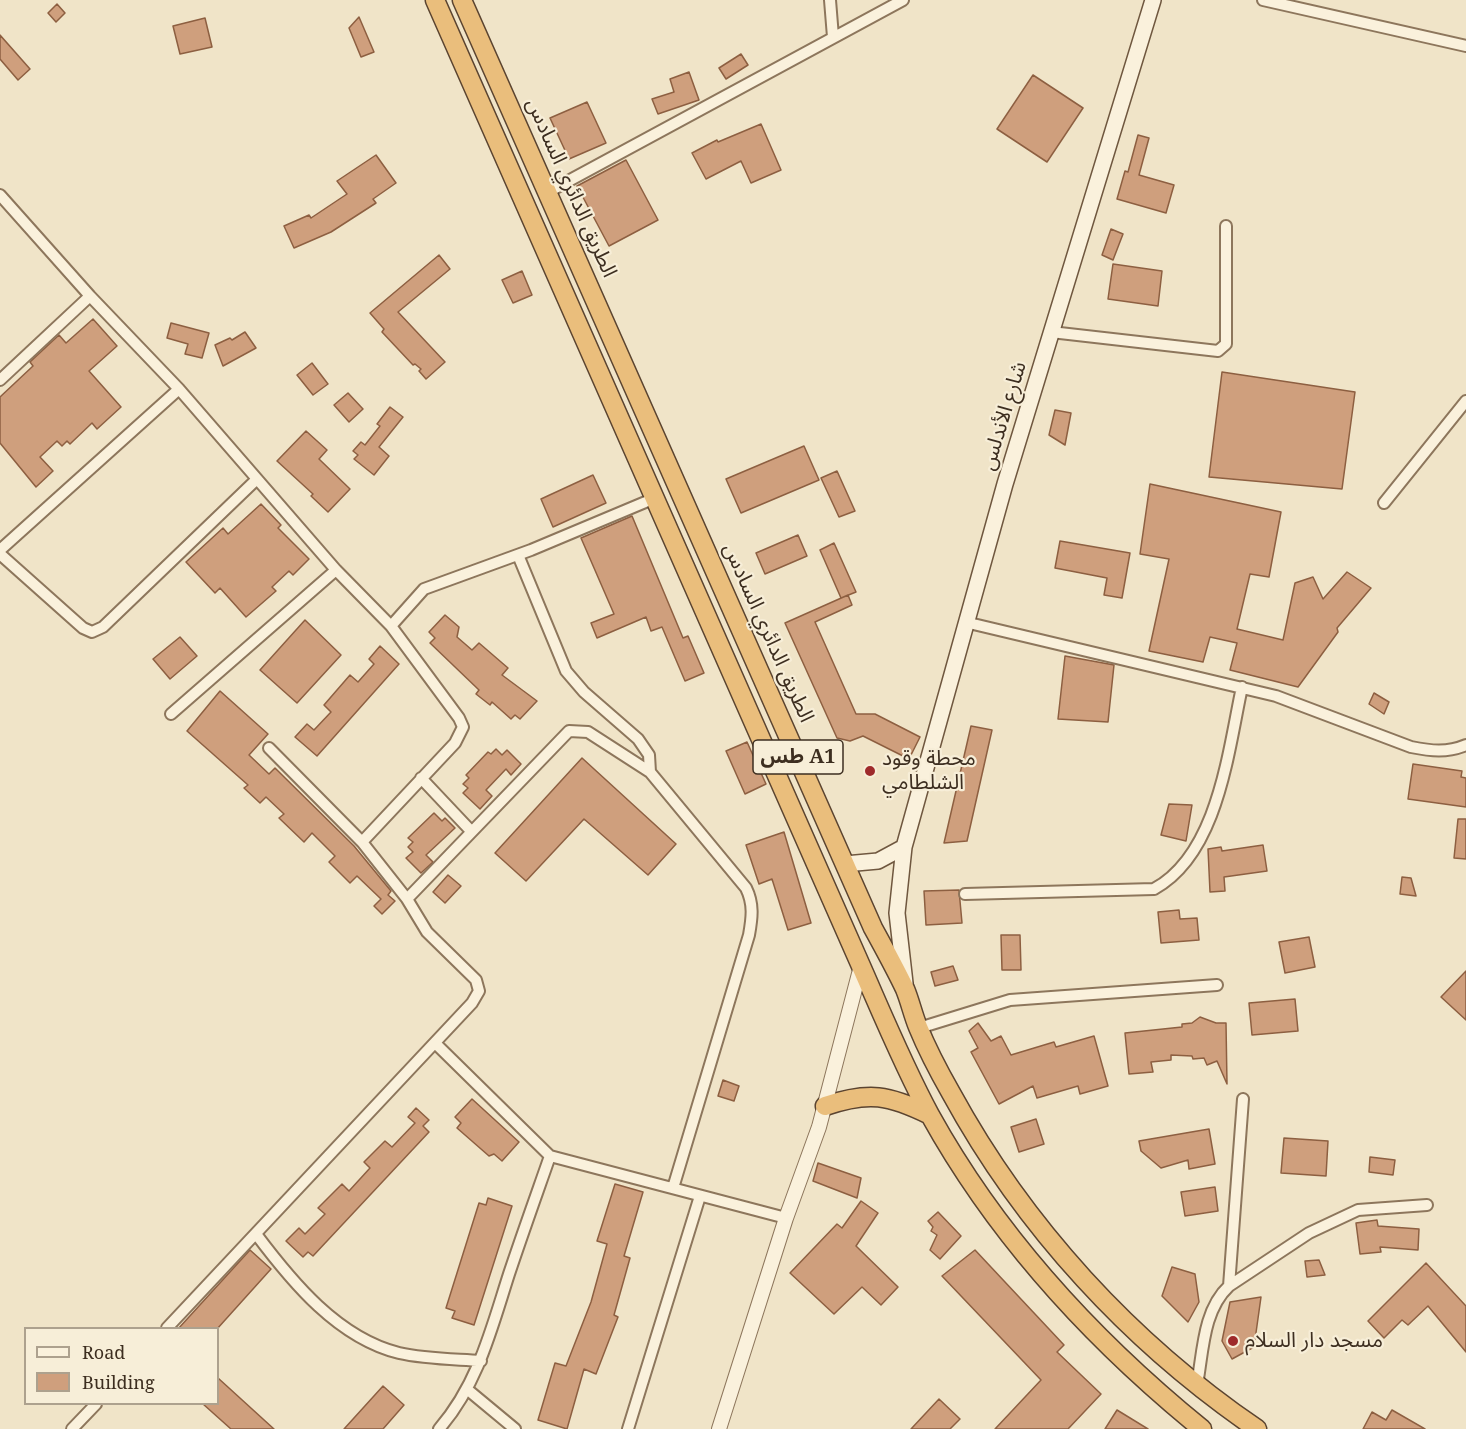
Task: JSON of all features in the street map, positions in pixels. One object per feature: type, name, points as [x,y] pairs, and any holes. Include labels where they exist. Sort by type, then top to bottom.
[{"type":"highway","name":"طس A1","points":[[435,0],[861,966],[930,1115],[1002,1224],[1065,1301],[1156,1392],[1202,1429]]},
{"type":"highway","name":"الطريق الدائري السادس","points":[[462,0],[873,928],[905,990],[919,1028],[974,1132],[1035,1221],[1104,1300],[1153,1348],[1257,1429]]},
{"type":"highway","points":[[507,163],[531,153]]},
{"type":"highway","points":[[825,1106],[860,1096],[881,1096],[900,1100],[930,1115]]},
{"type":"main road","name":"شارع الأندلس","points":[[905,990],[897,913],[904,847],[969,623],[1005,484],[1153,0]]},
{"type":"main road","points":[[845,864],[878,861],[904,847]]},
{"type":"street","points":[[830,0],[833,37]]},
{"type":"street","points":[[548,192],[903,0]]},
{"type":"street","points":[[1263,0],[1466,46]]},
{"type":"street","points":[[0,195],[90,296],[179,389],[336,570],[391,626],[450,706],[462,728],[455,743],[362,842]]},
{"type":"street","points":[[1051,332],[1218,351],[1223,349],[1226,344],[1226,226]]},
{"type":"street","points":[[0,380],[90,296]]},
{"type":"street","points":[[179,389],[0,552],[83,628],[92,632],[103,627],[257,479]]},
{"type":"street","points":[[1384,503],[1466,401]]},
{"type":"street","points":[[391,626],[424,590],[455,576],[519,555],[655,498]]},
{"type":"street","points":[[519,555],[566,671],[579,687],[645,747],[649,755],[650,772]]},
{"type":"street","points":[[171,714],[336,570]]},
{"type":"street","points":[[969,623],[1276,696],[1411,747],[1434,752],[1454,750],[1466,745]]},
{"type":"street","points":[[965,894],[1154,889],[1172,879],[1190,858],[1212,814],[1242,687]]},
{"type":"street","points":[[407,900],[561,736],[569,731],[578,729],[588,732],[650,772],[746,888],[751,898],[752,909],[749,935],[673,1188]]},
{"type":"street","points":[[168,1327],[478,996],[479,986],[427,932],[407,900],[362,842],[269,748]]},
{"type":"street","points":[[422,778],[471,831]]},
{"type":"street","points":[[720,1429],[786,1218],[825,1106],[861,966]]},
{"type":"street","points":[[919,1028],[1010,1000],[1217,985]]},
{"type":"street","points":[[435,1043],[550,1156],[786,1218]]},
{"type":"street","points":[[1229,1286],[1243,1099]]},
{"type":"street","points":[[440,1429],[468,1390],[481,1361],[525,1223],[550,1156]]},
{"type":"street","points":[[628,1429],[700,1196]]},
{"type":"street","points":[[1197,1384],[1212,1309],[1218,1296],[1229,1286],[1309,1233],[1358,1210],[1426,1205]]},
{"type":"street","points":[[256,1234],[300,1287],[356,1335],[399,1353],[481,1361]]},
{"type":"street","points":[[468,1390],[515,1429]]},
{"type":"street","points":[[72,1429],[95,1405]]},
{"type":"building","points":[[57,4],[65,13],[56,22],[48,13]]},
{"type":"building","points":[[359,17],[374,52],[361,57],[349,28]]},
{"type":"building","points":[[205,18],[212,47],[180,54],[173,26]]},
{"type":"building","points":[[0,35],[30,69],[18,80],[0,59]]},
{"type":"building","points":[[741,54],[748,65],[726,79],[719,68]]},
{"type":"building","points":[[689,72],[699,100],[658,114],[652,99],[674,92],[670,79]]},
{"type":"building","points":[[1033,75],[1083,108],[1047,162],[997,129]]},
{"type":"building","points":[[587,102],[606,143],[569,159],[550,118]]},
{"type":"building","points":[[761,124],[781,170],[751,183],[741,161],[706,179],[692,153],[717,140],[718,142]]},
{"type":"building","points":[[1138,135],[1149,138],[1139,175],[1174,185],[1166,213],[1117,199],[1125,171],[1128,172]]},
{"type":"building","points":[[376,155],[396,183],[373,199],[376,203],[331,232],[294,248],[284,226],[309,215],[311,218],[347,194],[337,181]]},
{"type":"building","points":[[626,160],[658,220],[609,246],[577,186]]},
{"type":"building","points":[[1111,229],[1123,234],[1113,260],[1102,255]]},
{"type":"building","points":[[439,255],[450,269],[398,312],[445,362],[426,379],[419,371],[421,369],[413,365],[382,332],[384,329],[370,313]]},
{"type":"building","points":[[1113,264],[1162,271],[1158,306],[1108,299]]},
{"type":"building","points":[[522,271],[532,295],[513,303],[502,280]]},
{"type":"building","points":[[93,319],[117,346],[89,371],[121,407],[97,429],[92,423],[70,444],[67,441],[62,446],[57,441],[40,457],[53,471],[36,487],[0,443],[0,397],[33,366],[30,362],[59,335],[66,343]]},
{"type":"building","points":[[171,323],[209,333],[202,358],[185,354],[188,344],[167,338]]},
{"type":"building","points":[[245,332],[256,348],[223,366],[215,345],[230,338],[232,340]]},
{"type":"building","points":[[312,363],[328,384],[313,395],[297,375]]},
{"type":"building","points":[[1222,372],[1355,392],[1342,489],[1209,477]]},
{"type":"building","points":[[348,393],[363,409],[349,422],[334,405]]},
{"type":"building","points":[[390,407],[403,417],[379,447],[389,456],[374,475],[354,459],[358,455],[353,451],[361,442],[365,445],[380,426],[377,424]]},
{"type":"building","points":[[1055,410],[1071,413],[1065,445],[1049,435]]},
{"type":"building","points":[[306,431],[327,450],[319,459],[350,489],[328,512],[311,496],[313,494],[277,461]]},
{"type":"building","points":[[804,446],[819,480],[741,513],[726,479]]},
{"type":"building","points":[[837,471],[855,511],[839,517],[821,478]]},
{"type":"building","points":[[593,475],[606,503],[553,527],[541,499]]},
{"type":"building","points":[[1150,484],[1281,512],[1269,577],[1250,574],[1237,629],[1283,640],[1295,583],[1313,577],[1323,599],[1347,572],[1371,588],[1337,628],[1338,632],[1298,687],[1230,670],[1237,643],[1210,637],[1203,662],[1149,651],[1169,559],[1140,554]]},
{"type":"building","points":[[261,504],[281,525],[278,528],[309,559],[293,575],[289,571],[272,587],[276,591],[246,617],[220,588],[215,593],[186,562],[223,528],[228,534]]},
{"type":"building","points":[[632,516],[683,638],[688,636],[704,673],[685,681],[662,627],[651,631],[646,617],[597,638],[591,623],[614,614],[581,538]]},
{"type":"building","points":[[798,535],[807,556],[765,574],[756,553]]},
{"type":"building","points":[[1060,541],[1130,553],[1122,598],[1104,595],[1107,578],[1055,568]]},
{"type":"building","points":[[834,543],[856,592],[841,598],[820,550]]},
{"type":"building","points":[[848,595],[852,605],[815,622],[856,714],[875,714],[920,737],[909,759],[863,736],[850,741],[837,738],[785,623]]},
{"type":"building","points":[[445,615],[459,627],[457,637],[472,650],[479,643],[508,668],[502,675],[537,701],[520,719],[515,715],[511,719],[492,702],[490,705],[476,694],[479,690],[430,643],[435,638],[429,632]]},
{"type":"building","points":[[305,620],[341,655],[297,703],[260,670]]},
{"type":"building","points":[[180,637],[197,656],[170,679],[153,659]]},
{"type":"building","points":[[380,646],[399,664],[317,756],[295,737],[307,724],[314,730],[331,712],[324,705],[350,675],[358,682],[374,664],[369,659]]},
{"type":"building","points":[[1065,656],[1114,665],[1108,722],[1058,719]]},
{"type":"building","points":[[220,691],[268,734],[249,755],[269,774],[275,768],[354,846],[391,891],[388,895],[395,901],[382,914],[374,906],[381,899],[357,876],[350,883],[329,862],[335,856],[312,833],[304,842],[279,818],[284,814],[266,797],[260,803],[244,788],[248,785],[187,731]]},
{"type":"building","points":[[1374,693],[1389,702],[1384,714],[1369,704]]},
{"type":"building","points":[[971,726],[992,730],[967,841],[944,843]]},
{"type":"building","points":[[747,742],[766,784],[745,794],[726,751]]},
{"type":"building","points":[[496,749],[502,755],[507,750],[521,764],[511,775],[506,769],[486,790],[492,796],[480,809],[463,793],[468,788],[463,784],[469,778],[466,775],[488,752],[491,754]]},
{"type":"building","points":[[582,758],[676,844],[648,875],[584,819],[526,881],[495,853]]},
{"type":"building","points":[[1413,764],[1462,771],[1461,777],[1466,778],[1466,807],[1408,799]]},
{"type":"building","points":[[1169,804],[1192,805],[1186,841],[1161,835]]},
{"type":"building","points":[[434,813],[442,821],[445,818],[455,828],[426,855],[433,862],[421,873],[406,858],[413,852],[408,847],[413,842],[408,838]]},
{"type":"building","points":[[1458,819],[1466,819],[1466,859],[1454,858]]},
{"type":"building","points":[[784,832],[811,923],[788,930],[772,879],[759,884],[746,845]]},
{"type":"building","points":[[1263,845],[1267,871],[1224,877],[1225,891],[1210,892],[1208,849],[1221,847],[1222,851]]},
{"type":"building","points":[[448,875],[461,886],[445,903],[433,892]]},
{"type":"building","points":[[1402,877],[1411,878],[1416,896],[1400,894]]},
{"type":"building","points":[[959,890],[962,923],[926,925],[924,891]]},
{"type":"building","points":[[1179,910],[1180,919],[1197,918],[1199,940],[1161,943],[1158,912]]},
{"type":"building","points":[[1001,935],[1020,935],[1021,970],[1002,970]]},
{"type":"building","points":[[1309,937],[1315,967],[1285,973],[1279,942]]},
{"type":"building","points":[[953,966],[958,980],[935,986],[931,972]]},
{"type":"building","points":[[1466,971],[1466,1020],[1441,997]]},
{"type":"building","points":[[1295,999],[1298,1031],[1252,1035],[1249,1003]]},
{"type":"building","points":[[1200,1017],[1216,1023],[1226,1023],[1227,1084],[1217,1061],[1207,1065],[1204,1058],[1193,1059],[1192,1056],[1171,1055],[1171,1060],[1151,1062],[1153,1072],[1129,1074],[1125,1033],[1182,1027],[1182,1024],[1192,1023]]},
{"type":"building","points":[[978,1023],[991,1041],[1001,1036],[1011,1055],[1054,1042],[1056,1047],[1094,1036],[1108,1086],[1080,1094],[1078,1086],[1037,1098],[1033,1086],[999,1104],[971,1052],[978,1048],[969,1031]]},
{"type":"building","points":[[723,1080],[739,1086],[734,1101],[718,1096]]},
{"type":"building","points":[[472,1099],[519,1142],[502,1161],[494,1154],[489,1156],[457,1128],[461,1123],[455,1117]]},
{"type":"building","points":[[416,1108],[429,1120],[423,1126],[429,1132],[313,1256],[308,1252],[303,1257],[286,1241],[299,1228],[305,1234],[325,1214],[318,1208],[342,1184],[349,1191],[370,1168],[364,1162],[385,1141],[392,1147],[415,1123],[408,1117]]},
{"type":"building","points":[[1036,1119],[1044,1144],[1019,1152],[1011,1127]]},
{"type":"building","points":[[1209,1129],[1215,1164],[1189,1169],[1188,1160],[1161,1168],[1141,1151],[1139,1141]]},
{"type":"building","points":[[1284,1138],[1328,1141],[1326,1176],[1281,1173]]},
{"type":"building","points":[[1370,1157],[1395,1160],[1393,1175],[1369,1172]]},
{"type":"building","points":[[818,1163],[861,1178],[857,1198],[813,1181]]},
{"type":"building","points":[[615,1184],[643,1192],[624,1256],[630,1258],[614,1315],[618,1317],[596,1374],[584,1369],[567,1429],[538,1420],[555,1363],[566,1366],[591,1302],[607,1244],[597,1241]]},
{"type":"building","points":[[1215,1187],[1218,1211],[1185,1216],[1181,1192]]},
{"type":"building","points":[[488,1198],[512,1206],[474,1325],[452,1318],[455,1311],[446,1308],[479,1203],[486,1205]]},
{"type":"building","points":[[861,1201],[878,1213],[856,1246],[898,1287],[881,1305],[862,1287],[834,1314],[790,1273],[837,1224],[842,1228]]},
{"type":"building","points":[[938,1212],[961,1236],[940,1259],[930,1250],[937,1235],[931,1231],[933,1227],[928,1221]]},
{"type":"building","points":[[1377,1220],[1378,1226],[1419,1229],[1418,1250],[1380,1247],[1381,1252],[1360,1254],[1356,1223]]},
{"type":"building","points":[[250,1250],[271,1269],[219,1327],[180,1327]]},
{"type":"building","points":[[975,1250],[1064,1345],[1057,1352],[1101,1394],[1068,1429],[995,1429],[1041,1380],[942,1276]]},
{"type":"building","points":[[1319,1260],[1325,1275],[1307,1277],[1305,1261]]},
{"type":"building","points":[[1426,1263],[1466,1306],[1466,1352],[1428,1306],[1408,1325],[1402,1320],[1384,1338],[1368,1321]]},
{"type":"building","points":[[1172,1267],[1195,1274],[1199,1302],[1188,1322],[1162,1296]]},
{"type":"building","points":[[1261,1297],[1254,1347],[1232,1359],[1222,1341],[1230,1302]]},
{"type":"building","points":[[219,1379],[274,1429],[231,1429],[204,1405],[219,1405]]},
{"type":"building","points":[[383,1386],[404,1405],[383,1429],[344,1429]]},
{"type":"building","points":[[939,1399],[960,1419],[950,1429],[911,1429]]},
{"type":"building","points":[[1117,1410],[1148,1429],[1105,1429]]},
{"type":"building","points":[[1392,1410],[1425,1429],[1363,1429],[1372,1412],[1386,1420]]},
{"type":"place","name":"محطة وقود الشلطامي","points":[[870,771]]},
{"type":"place","name":"مسجد دار السلام","points":[[1233,1341]]}]
